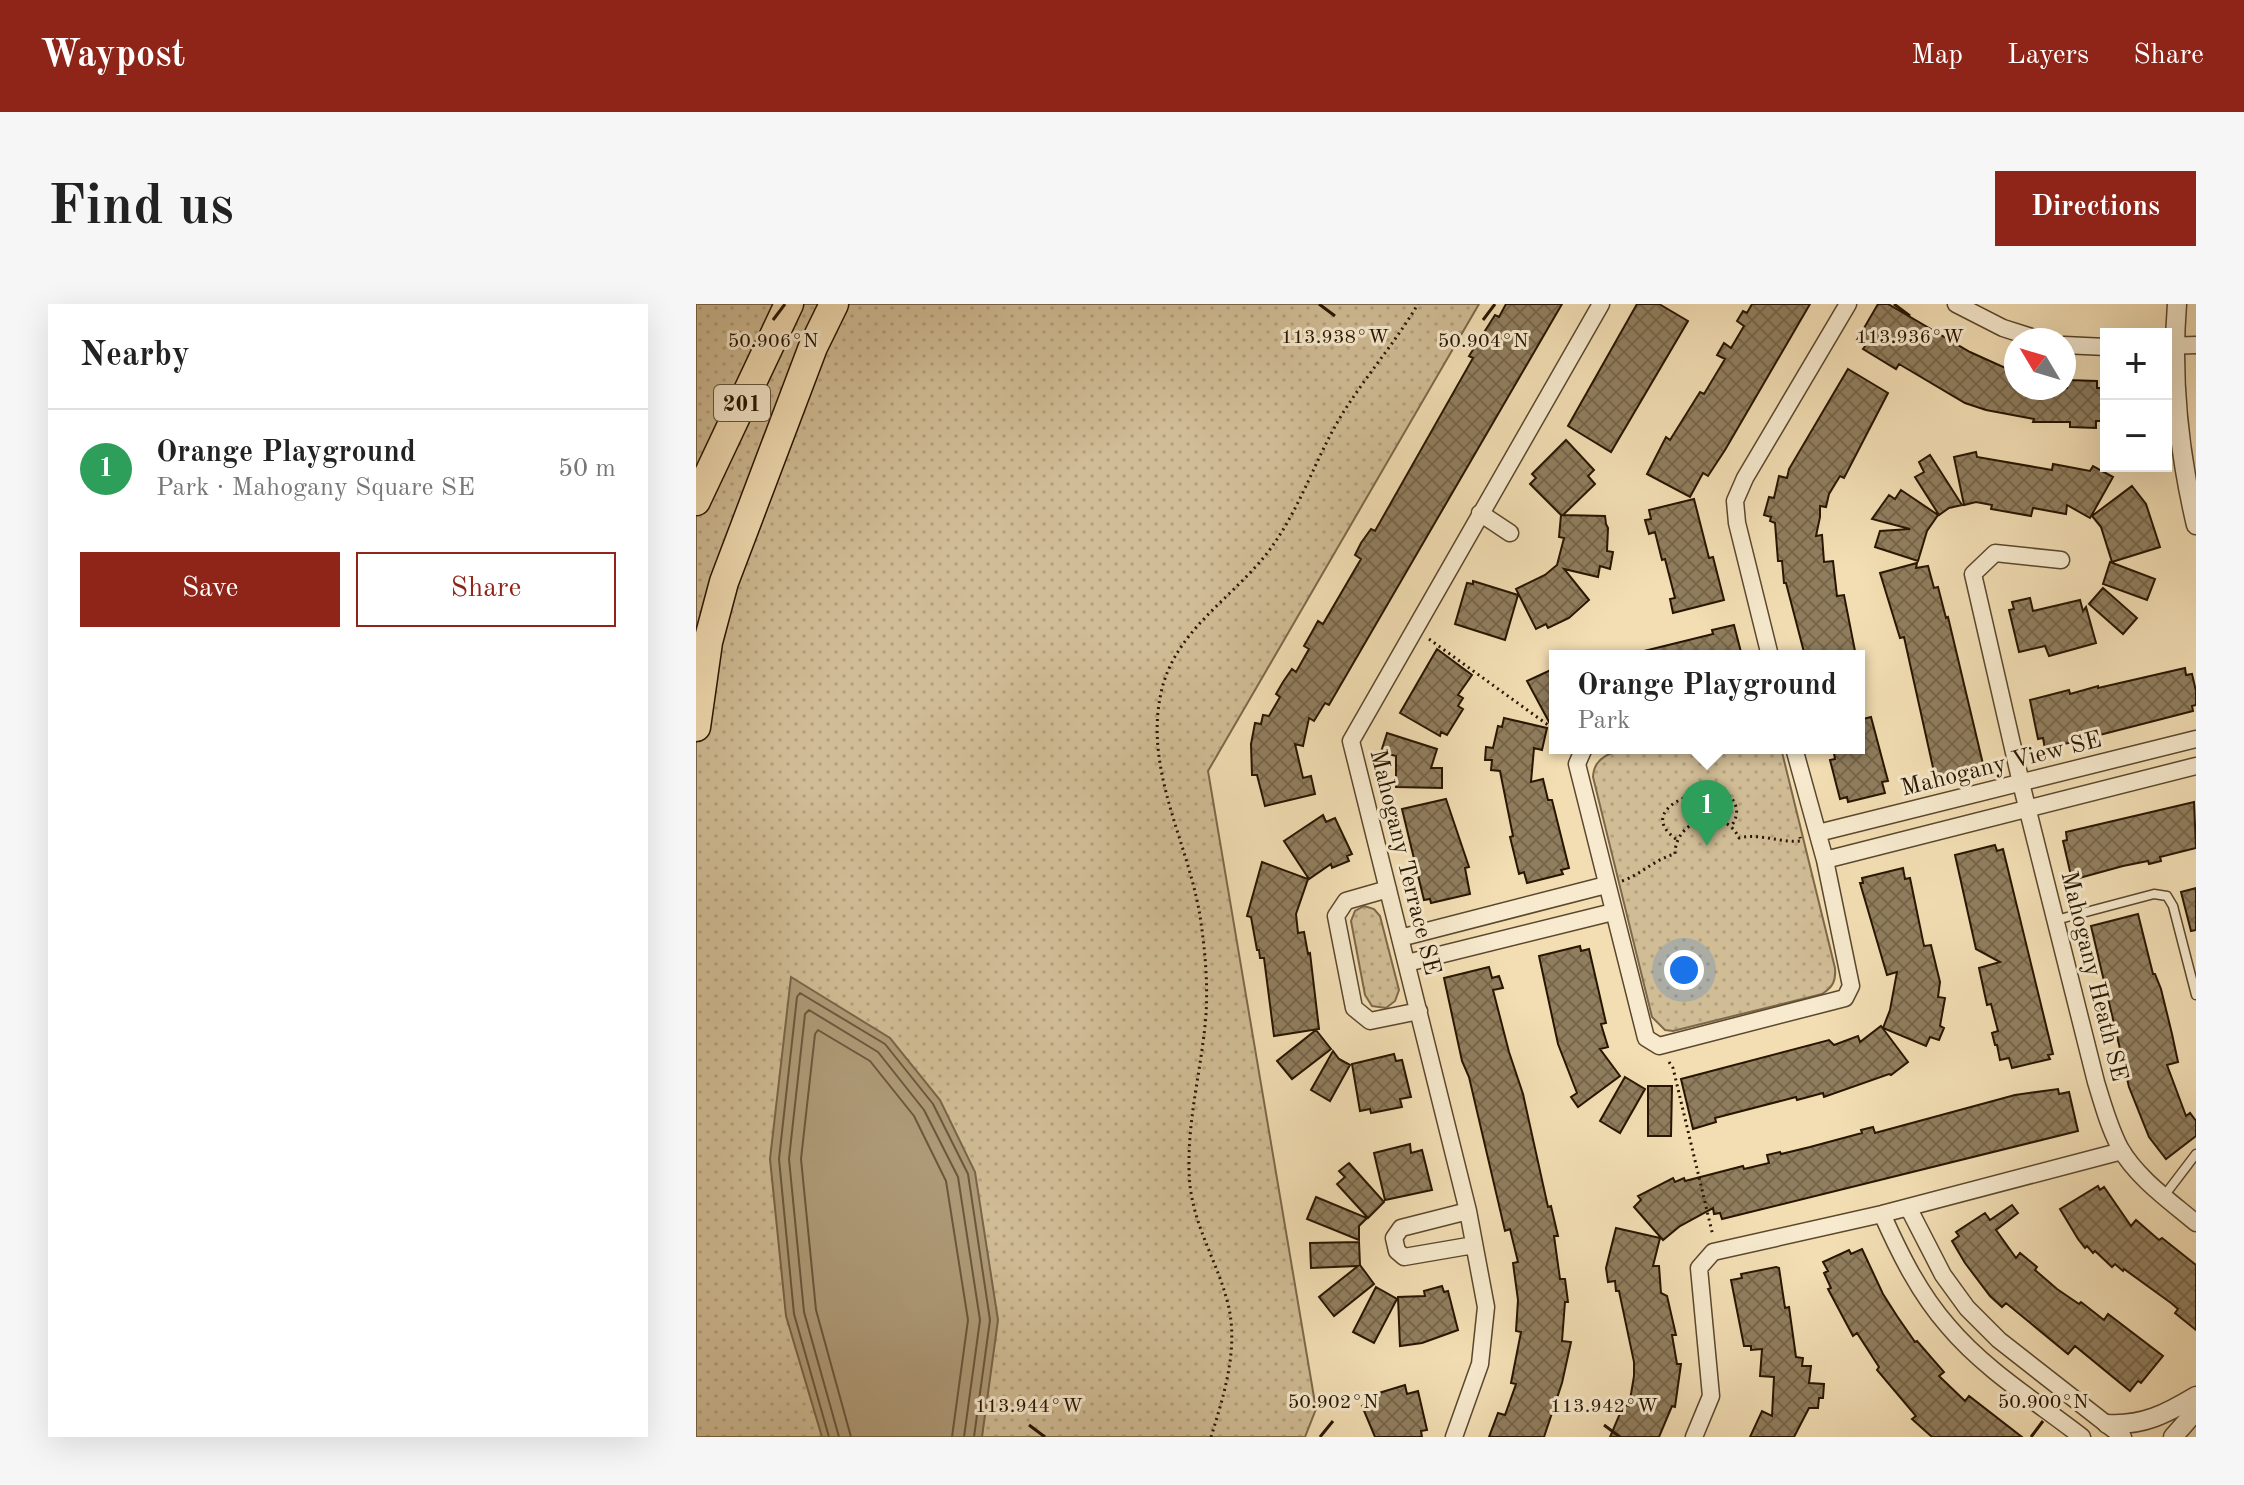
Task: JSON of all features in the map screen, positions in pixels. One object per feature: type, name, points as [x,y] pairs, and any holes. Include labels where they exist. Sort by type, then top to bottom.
[{"type":"highway","name":"201","points":[[696,501],[789,304]]},
{"type":"highway","points":[[696,677],[724,582],[813,347],[834,304]]},
{"type":"highway","points":[[696,727],[708,642]]},
{"type":"street","name":"Mahogany Terrace SE","points":[[1454,1437],[1480,1364],[1486,1307],[1468,1211],[1351,741],[1601,304]]},
{"type":"street","points":[[1769,650],[1737,523],[1735,501],[1745,478],[1848,304]]},
{"type":"street","points":[[1956,304],[2004,328]]},
{"type":"street","points":[[2172,334],[2177,304]]},
{"type":"street","points":[[2172,346],[2196,345]]},
{"type":"street","points":[[2076,346],[2100,347]]},
{"type":"street","points":[[2172,363],[2196,525]]},
{"type":"street","points":[[1480,513],[1510,533]]},
{"type":"street","name":"Mahogany Heath SE","points":[[2061,560],[1995,553],[1973,574],[2021,783],[2096,1082],[2111,1129],[2122,1151],[2164,1196],[2196,1223]]},
{"type":"street","name":"Mahogany View SE","points":[[1818,833],[2196,739]]},
{"type":"street","points":[[1581,754],[1577,764],[1646,1038],[1659,1046],[1845,998],[1851,986],[1825,860],[1796,754]]},
{"type":"street","points":[[1825,860],[2196,766]]},
{"type":"street","points":[[1400,938],[1606,885]]},
{"type":"street","points":[[1388,889],[1346,901],[1336,916],[1354,1008],[1370,1021],[1419,1011]]},
{"type":"street","points":[[1407,963],[1613,912]]},
{"type":"street","points":[[1694,1437],[1711,1396],[1699,1268],[1713,1252],[1882,1214],[2122,1151]]},
{"type":"street","points":[[1908,1207],[1943,1275],[1967,1308],[1999,1340],[2123,1437]]},
{"type":"street","points":[[1468,1211],[1401,1228],[1394,1238],[1397,1251],[1404,1257],[1474,1245]]},
{"type":"street","points":[[1882,1214],[1920,1289],[1948,1327],[1981,1359],[2082,1437]]},
{"type":"street","points":[[1981,1359],[1999,1340]]},
{"type":"street","points":[[2107,1424],[2129,1425],[2152,1420],[2196,1396]]},
{"type":"street","points":[[2173,1437],[2196,1411]]},
{"type":"lane","points":[[2056,920],[2154,894],[2167,896],[2173,906],[2196,995]]},
{"type":"lane","points":[[2164,1196],[2196,1154]]},
{"type":"path","points":[[1211,1437],[1230,1367],[1229,1307],[1199,1228],[1189,1172],[1192,1105],[1206,1014],[1206,973],[1198,908],[1164,782],[1158,740],[1161,693],[1171,663],[1184,641],[1247,576],[1286,525],[1342,415],[1418,304]]},
{"type":"path","points":[[1414,628],[1549,726]]},
{"type":"path","points":[[1676,839],[1666,829],[1665,814],[1672,802],[1687,796],[1715,792],[1727,794],[1737,808],[1731,826]]},
{"type":"path","points":[[1619,871],[1622,881],[1675,854],[1676,839],[1691,823],[1707,819],[1724,821],[1739,838],[1761,835],[1784,842],[1801,841],[1798,827]]},
{"type":"path","points":[[1659,1046],[1673,1068],[1713,1231],[1713,1252]]},
{"type":"shaded area","points":[[696,304],[1479,304],[1208,771],[1316,1409],[1305,1437],[696,1437]]},
{"type":"shaded area","points":[[1611,754],[1782,754],[1835,968],[1833,983],[1826,991],[1673,1031],[1665,1030],[1652,1017],[1593,777],[1601,759]]},
{"type":"shaded area","points":[[1364,906],[1374,909],[1380,916],[1399,990],[1395,1001],[1386,1008],[1372,1006],[1365,995],[1351,921],[1355,911]]},
{"type":"water","points":[[791,977],[890,1038],[940,1100],[975,1172],[998,1320],[982,1437],[822,1437],[786,1316],[770,1159]]},
{"type":"building","points":[[1506,304],[1562,304],[1329,705],[1325,703],[1314,721],[1309,718],[1303,746],[1295,744],[1303,778],[1311,776],[1315,794],[1265,806],[1257,775],[1252,775],[1251,744],[1255,723],[1261,724],[1263,715],[1269,716],[1280,697],[1276,694],[1283,682],[1292,669],[1296,672],[1309,649],[1304,646],[1318,621],[1323,624],[1361,559],[1355,555],[1361,543],[1371,529],[1375,531],[1473,358],[1469,356],[1495,315],[1499,317]]},
{"type":"building","points":[[1637,304],[1659,304],[1688,321],[1611,452],[1568,426]]},
{"type":"building","points":[[1752,304],[1810,304],[1725,450],[1708,476],[1703,473],[1690,497],[1647,474],[1666,437],[1670,440],[1700,392],[1704,394],[1725,359],[1717,355],[1724,343],[1731,348],[1744,326],[1737,321]]},
{"type":"building","points":[[1878,304],[1888,304],[1970,352],[2004,367],[2004,400],[2076,400],[2076,380],[2097,381],[2097,388],[2100,388],[2100,421],[2096,421],[2096,428],[2070,427],[2070,422],[2033,422],[2034,419],[1965,403],[1899,364],[1896,369],[1863,349],[1866,345],[1857,340]]},
{"type":"building","points":[[1848,369],[1888,393],[1844,478],[1840,476],[1829,494],[1826,507],[1820,506],[1816,536],[1822,535],[1824,562],[1833,561],[1837,596],[1844,595],[1855,650],[1803,650],[1784,583],[1782,561],[1778,561],[1775,523],[1770,521],[1771,517],[1764,515],[1769,497],[1774,498],[1779,476],[1787,478],[1789,469]]},
{"type":"building","points":[[1566,440],[1594,470],[1588,476],[1595,484],[1563,515],[1605,516],[1607,551],[1613,552],[1610,569],[1600,566],[1598,577],[1564,569],[1589,600],[1569,618],[1548,628],[1546,624],[1536,629],[1516,589],[1545,575],[1557,565],[1564,538],[1559,537],[1561,515],[1530,484],[1536,478],[1532,474]]},
{"type":"building","points":[[1976,452],[1977,457],[2052,470],[2053,464],[2090,471],[2093,466],[2113,477],[2090,518],[2067,505],[2066,514],[2033,508],[2031,516],[1991,509],[1992,505],[1976,502],[1964,505],[1954,457]]},
{"type":"building","points":[[1930,455],[1962,505],[1949,508],[1939,515],[1915,477],[1924,472],[1919,462]]},
{"type":"building","points":[[2132,486],[2146,504],[2160,547],[2112,562],[2101,527],[2092,516]]},
{"type":"building","points":[[1901,490],[1938,515],[1927,531],[1918,561],[1875,547],[1880,531],[1910,529],[1872,519],[1889,495],[1895,499]]},
{"type":"building","points":[[1694,499],[1709,558],[1713,557],[1724,600],[1673,613],[1670,599],[1675,598],[1665,559],[1662,560],[1655,532],[1649,534],[1645,520],[1651,519],[1649,510]]},
{"type":"building","points":[[2110,562],[2155,579],[2147,600],[2103,584]]},
{"type":"building","points":[[1917,563],[1916,568],[1928,566],[1934,588],[1938,587],[1948,617],[1983,764],[1975,766],[1977,771],[1936,781],[1904,637],[1900,638],[1880,573]]},
{"type":"building","points":[[1473,581],[1518,595],[1505,640],[1455,624],[1467,583],[1473,584]]},
{"type":"building","points":[[2103,588],[2137,618],[2123,634],[2089,604]]},
{"type":"building","points":[[2030,598],[2033,611],[2080,600],[2083,611],[2086,607],[2096,643],[2049,656],[2045,646],[2019,652],[2009,610],[2014,609],[2012,602]]},
{"type":"building","points":[[1734,625],[1740,650],[1648,650],[1713,634],[1712,630]]},
{"type":"building","points":[[1437,649],[1472,675],[1458,695],[1463,698],[1458,706],[1463,709],[1447,735],[1441,732],[1440,736],[1400,713]]},
{"type":"building","points":[[2185,668],[2186,675],[2192,674],[2196,691],[2193,711],[2045,749],[2043,738],[2038,739],[2030,700]]},
{"type":"building","points":[[1549,671],[1549,722],[1527,681]]},
{"type":"building","points":[[1871,717],[1888,781],[1882,782],[1885,793],[1848,802],[1847,797],[1840,799],[1830,760],[1835,759],[1834,754],[1865,754],[1865,718]]},
{"type":"building","points":[[1504,718],[1547,728],[1542,750],[1534,748],[1531,782],[1543,779],[1548,800],[1552,800],[1569,868],[1561,870],[1563,874],[1527,883],[1524,872],[1519,874],[1500,771],[1491,770],[1492,760],[1485,760],[1486,747],[1493,748],[1498,726],[1502,727]]},
{"type":"building","points":[[1387,733],[1437,749],[1431,768],[1442,768],[1442,788],[1396,787],[1396,756],[1381,752]]},
{"type":"building","points":[[1446,799],[1469,867],[1465,868],[1470,894],[1431,903],[1430,899],[1424,900],[1402,809]]},
{"type":"building","points":[[2194,802],[2196,848],[2160,857],[2161,861],[2123,866],[2072,880],[2063,841],[2067,840],[2066,832]]},
{"type":"building","points":[[1323,815],[1326,822],[1335,818],[1352,854],[1347,856],[1349,861],[1332,868],[1331,864],[1309,879],[1284,841]]},
{"type":"building","points":[[1995,845],[1997,851],[2003,849],[2053,1054],[2048,1055],[2050,1059],[2012,1068],[2009,1058],[2000,1060],[1995,1045],[1992,1033],[1998,1031],[1991,1004],[1987,1005],[1979,968],[2000,962],[1976,949],[1955,855]]},
{"type":"building","points":[[1262,862],[1308,879],[1296,914],[1298,933],[1304,932],[1310,953],[1319,1029],[1274,1036],[1264,958],[1260,958],[1251,917],[1247,916]]},
{"type":"building","points":[[1903,868],[1905,879],[1910,878],[1924,946],[1931,945],[1940,982],[1938,997],[1945,998],[1940,1026],[1944,1028],[1939,1040],[1930,1037],[1926,1046],[1883,1028],[1890,1010],[1897,972],[1887,975],[1860,883],[1863,883],[1862,878]]},
{"type":"building","points":[[2196,888],[2196,930],[2191,931],[2181,892]]},
{"type":"building","points":[[2138,914],[2153,974],[2161,989],[2178,1062],[2167,1065],[2186,1116],[2190,1113],[2196,1121],[2196,1136],[2166,1159],[2149,1137],[2129,1087],[2091,926]]},
{"type":"building","points":[[1580,946],[1581,951],[1589,949],[1606,1023],[1601,1024],[1608,1047],[1600,1049],[1620,1076],[1578,1107],[1571,1097],[1577,1093],[1558,1044],[1539,956]]},
{"type":"building","points":[[1489,967],[1492,978],[1499,976],[1503,988],[1493,990],[1523,1094],[1548,1207],[1551,1206],[1558,1236],[1554,1236],[1560,1279],[1565,1279],[1568,1302],[1565,1302],[1562,1341],[1571,1342],[1562,1383],[1544,1437],[1489,1437],[1498,1413],[1505,1415],[1516,1384],[1511,1383],[1521,1332],[1516,1331],[1518,1300],[1513,1263],[1518,1262],[1510,1229],[1505,1231],[1444,978]]},
{"type":"building","points":[[1881,1026],[1908,1062],[1891,1075],[1824,1097],[1823,1093],[1797,1100],[1796,1097],[1715,1118],[1716,1122],[1693,1129],[1681,1079],[1829,1040],[1834,1045],[1858,1036],[1860,1042]]},
{"type":"building","points":[[1316,1030],[1331,1049],[1292,1079],[1277,1061]]},
{"type":"building","points":[[1333,1051],[1350,1065],[1330,1101],[1311,1090]]},
{"type":"building","points":[[1394,1054],[1396,1061],[1402,1060],[1411,1097],[1400,1099],[1402,1107],[1371,1113],[1370,1109],[1360,1111],[1352,1064]]},
{"type":"building","points":[[1625,1077],[1645,1089],[1620,1133],[1600,1121]]},
{"type":"building","points":[[1648,1086],[1672,1086],[1671,1136],[1648,1136]]},
{"type":"building","points":[[2058,1089],[2059,1094],[2069,1092],[2078,1131],[1722,1219],[1720,1213],[1714,1214],[1713,1208],[1680,1226],[1663,1240],[1634,1207],[1641,1200],[1638,1196],[1673,1178],[1675,1182],[1684,1178],[1685,1181],[1743,1166],[1744,1169],[1769,1163],[1767,1155],[1810,1147],[1862,1133],[1861,1130],[1873,1127],[1875,1133],[2015,1095]]},
{"type":"building","points":[[1410,1144],[1411,1153],[1422,1150],[1432,1190],[1385,1200],[1374,1153]]},
{"type":"building","points":[[1349,1163],[1384,1202],[1368,1218],[1337,1184],[1345,1177],[1339,1171]]},
{"type":"building","points":[[2098,1186],[2100,1190],[2104,1187],[2131,1226],[2136,1220],[2196,1265],[2196,1330],[2175,1313],[2178,1309],[2171,1303],[2124,1269],[2115,1264],[2112,1267],[2095,1251],[2093,1253],[2087,1246],[2085,1248],[2078,1239],[2060,1209]]},
{"type":"building","points":[[1316,1197],[1367,1218],[1359,1226],[1359,1240],[1307,1219]]},
{"type":"building","points":[[2012,1205],[2018,1213],[1996,1230],[2016,1258],[2020,1253],[2057,1289],[2104,1320],[2108,1314],[2163,1356],[2141,1383],[2138,1381],[2130,1391],[2075,1346],[2068,1354],[2006,1303],[2002,1307],[1965,1263],[1952,1241],[1959,1236],[1956,1232],[1985,1213],[1990,1220]]},
{"type":"building","points":[[1616,1228],[1660,1238],[1653,1266],[1659,1266],[1661,1293],[1667,1296],[1676,1335],[1672,1335],[1677,1364],[1681,1364],[1675,1407],[1672,1406],[1659,1437],[1610,1437],[1624,1404],[1629,1406],[1634,1376],[1634,1362],[1619,1291],[1616,1291],[1615,1281],[1608,1282],[1606,1268]]},
{"type":"building","points":[[1359,1242],[1360,1265],[1374,1284],[1334,1316],[1319,1297],[1358,1266],[1311,1268],[1310,1243]]},
{"type":"building","points":[[1862,1249],[1897,1316],[1915,1342],[1944,1372],[1939,1376],[1965,1401],[1969,1396],[2022,1437],[1932,1437],[1912,1419],[1916,1416],[1877,1370],[1879,1367],[1857,1333],[1853,1336],[1828,1289],[1831,1288],[1824,1273],[1828,1271],[1823,1262],[1849,1250],[1851,1254]]},
{"type":"building","points":[[1779,1268],[1785,1308],[1789,1307],[1796,1357],[1803,1358],[1802,1366],[1811,1366],[1809,1383],[1824,1384],[1823,1398],[1819,1398],[1818,1408],[1809,1408],[1794,1437],[1750,1437],[1762,1411],[1772,1416],[1774,1377],[1760,1376],[1762,1349],[1751,1350],[1751,1346],[1744,1346],[1731,1280],[1742,1278],[1741,1274]]},
{"type":"building","points":[[1442,1286],[1444,1292],[1448,1291],[1458,1330],[1422,1343],[1400,1346],[1398,1297],[1425,1296],[1424,1291]]},
{"type":"building","points":[[1376,1287],[1397,1299],[1374,1343],[1353,1332]]},
{"type":"building","points":[[1405,1385],[1407,1394],[1418,1391],[1427,1430],[1421,1431],[1422,1437],[1375,1437],[1362,1406],[1371,1402],[1369,1396]]},
{"type":"place","name":"Orange Playground","points":[[1707,846]]}]
